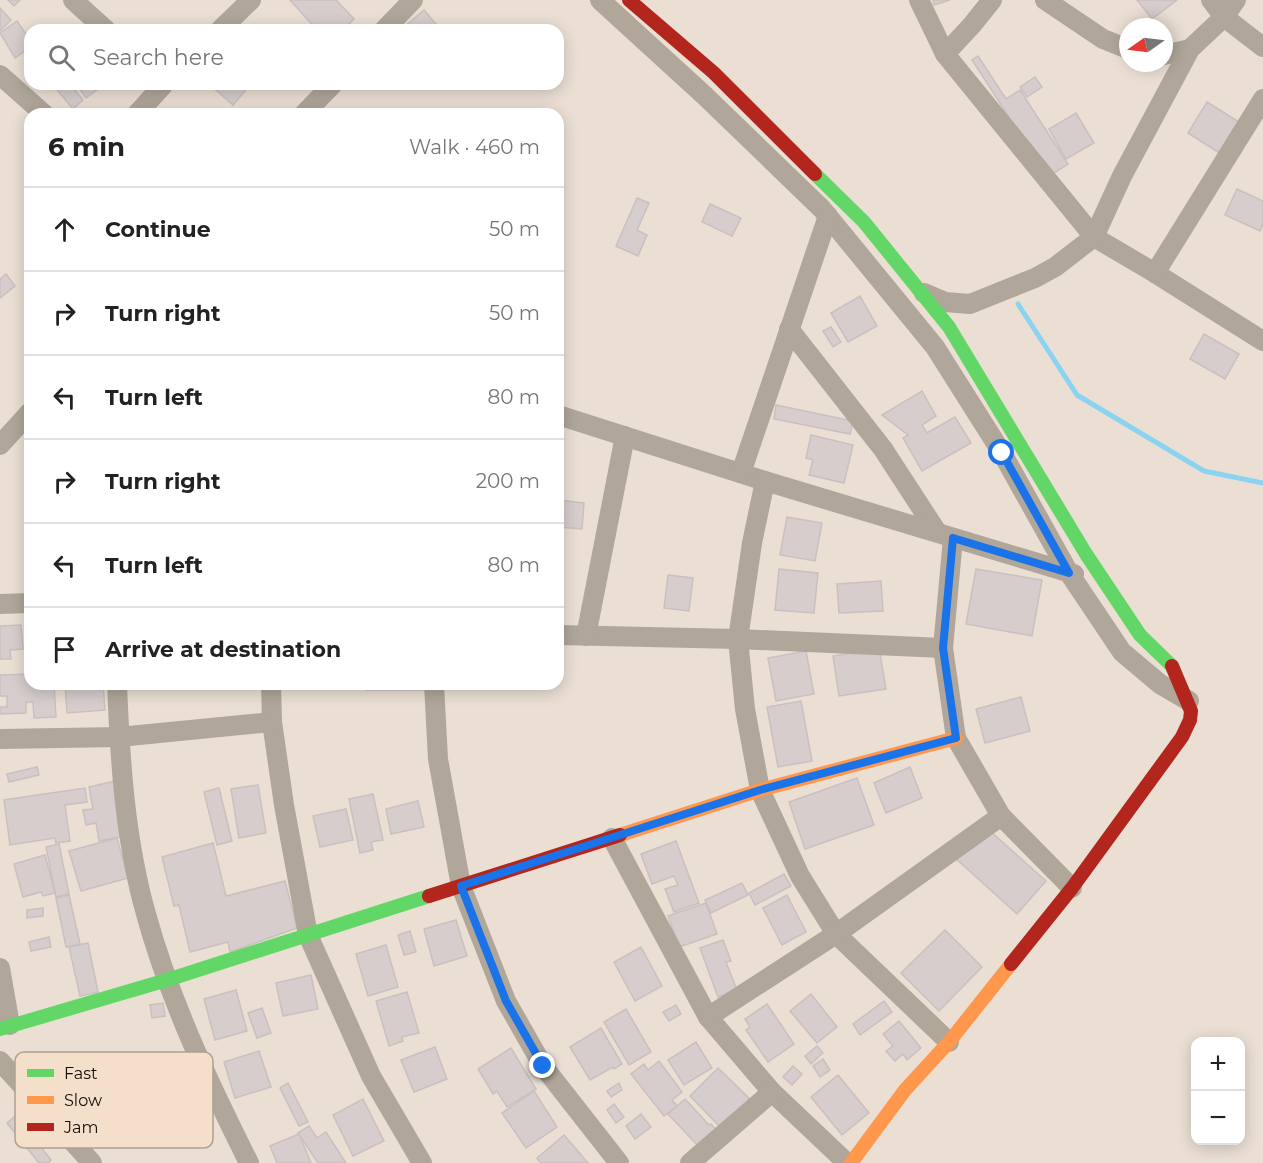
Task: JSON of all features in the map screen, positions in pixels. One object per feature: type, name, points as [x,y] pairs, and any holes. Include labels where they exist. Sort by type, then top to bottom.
[{"type":"street","points":[[73,0],[99,24]]},
{"type":"street","points":[[390,24],[413,0]]},
{"type":"street","points":[[612,838],[708,1017],[772,1092],[849,1163],[905,1090],[950,1042],[1072,888],[1182,737],[1190,720],[1191,711],[1189,701],[1174,668],[1140,635],[1100,574],[949,327],[864,222],[720,78],[629,0]]},
{"type":"street","points":[[919,0],[945,54],[1094,237],[1262,338]]},
{"type":"street","points":[[945,54],[992,0]]},
{"type":"street","points":[[1045,0],[1103,39],[1119,45]]},
{"type":"street","points":[[1211,0],[1224,18],[1263,47]]},
{"type":"street","points":[[921,292],[945,302],[970,304],[1035,278],[1055,267],[1094,237],[1122,176],[1190,49],[1224,18],[1236,0]]},
{"type":"street","points":[[226,24],[248,1]]},
{"type":"street","points":[[611,3],[828,216],[935,347],[1002,453],[1069,573],[1122,652],[1160,684],[1189,701]]},
{"type":"street","points":[[1173,53],[1190,49]]},
{"type":"street","points":[[0,75],[37,108]]},
{"type":"street","points":[[704,95],[720,78]]},
{"type":"street","points":[[142,108],[159,90]]},
{"type":"street","points":[[310,108],[327,90]]},
{"type":"street","points":[[1155,273],[1256,126],[1263,99]]},
{"type":"street","points":[[801,188],[813,171]]},
{"type":"street","points":[[741,473],[828,216]]},
{"type":"street","points":[[875,274],[893,259]]},
{"type":"street","points":[[789,329],[884,449],[945,535],[943,648],[956,738],[1001,816],[1072,888]]},
{"type":"street","points":[[564,417],[765,481],[1069,573],[1100,574]]},
{"type":"street","points":[[0,445],[24,419]]},
{"type":"street","points":[[586,636],[625,436]]},
{"type":"street","points":[[765,481],[752,543],[738,639],[745,709],[760,790],[800,876],[836,934],[950,1042]]},
{"type":"street","points":[[0,604],[24,603]]},
{"type":"street","points":[[564,635],[738,639],[943,648]]},
{"type":"street","points":[[117,690],[119,737],[130,841],[146,914],[167,980],[197,1052]]},
{"type":"street","points":[[271,690],[272,722],[284,805],[308,935],[371,1076],[422,1163]]},
{"type":"street","points":[[434,690],[438,759],[461,886],[506,1001],[538,1057],[619,1163]]},
{"type":"street","points":[[0,739],[119,737],[272,722]]},
{"type":"street","points":[[0,968],[5,1027],[167,980],[760,790],[956,738]]},
{"type":"street","points":[[708,1017],[836,934],[1001,816]]},
{"type":"street","points":[[0,1061],[15,1078]]},
{"type":"street","points":[[213,1091],[249,1163]]},
{"type":"street","points":[[690,1163],[772,1092]]},
{"type":"street","points":[[78,1148],[92,1163]]},
{"type":"building","points":[[8,0],[20,0],[14,6]]},
{"type":"building","points":[[290,0],[336,0],[354,19],[349,24],[312,24]]},
{"type":"building","points":[[933,0],[950,0],[934,5]]},
{"type":"building","points":[[1137,0],[1177,0],[1153,18]]},
{"type":"building","points":[[0,8],[11,20],[0,31]]},
{"type":"building","points":[[424,10],[436,24],[408,24]]},
{"type":"building","points":[[17,21],[24,31],[24,51],[15,58],[0,33]]},
{"type":"building","points":[[978,56],[1006,99],[1020,90],[1068,164],[1048,177],[972,60]]},
{"type":"building","points":[[1035,77],[1042,87],[1027,97],[1020,87]]},
{"type":"building","points":[[57,90],[75,90],[83,100],[72,108]]},
{"type":"building","points":[[80,90],[97,90],[86,98]]},
{"type":"building","points":[[216,90],[246,90],[233,105]]},
{"type":"building","points":[[1207,102],[1247,127],[1227,158],[1188,133]]},
{"type":"building","points":[[1076,113],[1094,143],[1066,159],[1049,129]]},
{"type":"building","points":[[1237,189],[1263,201],[1263,224],[1260,231],[1225,215]]},
{"type":"building","points":[[637,198],[649,203],[637,230],[647,235],[638,256],[616,246]]},
{"type":"building","points":[[710,204],[741,218],[732,236],[702,222]]},
{"type":"building","points":[[6,274],[15,286],[0,298],[0,279]]},
{"type":"building","points":[[860,296],[877,326],[848,342],[831,313]]},
{"type":"building","points":[[831,327],[841,342],[833,347],[823,331]]},
{"type":"building","points":[[1204,334],[1239,354],[1225,379],[1190,359]]},
{"type":"building","points":[[922,391],[936,416],[922,425],[927,433],[955,417],[971,443],[922,471],[903,438],[908,435],[882,415]]},
{"type":"building","points":[[776,405],[853,421],[850,434],[774,419]]},
{"type":"building","points":[[811,435],[853,445],[844,483],[809,475],[813,460],[806,458]]},
{"type":"building","points":[[564,501],[584,503],[582,529],[564,528]]},
{"type":"building","points":[[787,517],[822,523],[815,561],[780,555]]},
{"type":"building","points":[[779,569],[818,573],[814,613],[775,610]]},
{"type":"building","points":[[976,569],[1042,580],[1032,636],[966,624]]},
{"type":"building","points":[[668,575],[693,578],[689,611],[664,608]]},
{"type":"building","points":[[881,581],[883,611],[839,613],[837,584]]},
{"type":"building","points":[[21,625],[23,649],[10,650],[11,659],[0,659],[0,626]]},
{"type":"building","points":[[879,648],[886,689],[839,696],[833,656]]},
{"type":"building","points":[[806,651],[814,694],[776,701],[768,658]]},
{"type":"building","points":[[24,674],[24,690],[54,690],[56,717],[34,718],[33,702],[26,702],[26,713],[0,714],[0,707],[7,707],[7,696],[0,696],[0,675]]},
{"type":"building","points":[[65,690],[103,690],[105,710],[67,713]]},
{"type":"building","points":[[1021,697],[1030,731],[985,743],[976,709]]},
{"type":"building","points":[[801,701],[812,761],[778,767],[767,707]]},
{"type":"building","points":[[37,767],[39,775],[9,782],[7,774]]},
{"type":"building","points":[[910,767],[922,798],[886,813],[874,783]]},
{"type":"building","points":[[857,778],[874,825],[805,849],[789,802]]},
{"type":"building","points":[[119,780],[130,835],[99,841],[96,823],[86,825],[83,810],[93,809],[89,787]]},
{"type":"building","points":[[258,785],[266,833],[239,838],[231,789]]},
{"type":"building","points":[[85,788],[87,802],[65,805],[70,841],[56,843],[55,838],[10,845],[4,800]]},
{"type":"building","points":[[219,788],[232,841],[217,845],[204,792]]},
{"type":"building","points":[[373,794],[383,840],[371,842],[373,850],[360,853],[349,799]]},
{"type":"building","points":[[418,801],[424,827],[391,834],[386,809]]},
{"type":"building","points":[[346,809],[353,840],[320,847],[313,816]]},
{"type":"building","points":[[989,830],[1046,881],[1017,914],[952,855]]},
{"type":"building","points":[[117,838],[128,878],[81,891],[69,851]]},
{"type":"building","points":[[676,841],[699,903],[674,912],[665,889],[678,885],[674,876],[652,884],[641,854]]},
{"type":"building","points":[[213,843],[226,896],[285,881],[297,928],[230,952],[228,942],[190,952],[179,905],[174,906],[162,857]]},
{"type":"building","points":[[59,844],[69,894],[56,897],[46,847]]},
{"type":"building","points":[[45,855],[55,893],[43,896],[41,892],[23,897],[14,864]]},
{"type":"building","points":[[784,874],[791,886],[755,905],[749,893]]},
{"type":"building","points":[[742,883],[748,895],[711,913],[705,900]]},
{"type":"building","points":[[69,895],[80,944],[66,947],[56,898]]},
{"type":"building","points":[[787,895],[806,932],[782,945],[763,908]]},
{"type":"building","points":[[706,903],[717,934],[679,947],[668,916]]},
{"type":"building","points":[[43,908],[43,916],[27,918],[27,910]]},
{"type":"building","points":[[456,920],[467,956],[434,966],[424,929]]},
{"type":"building","points":[[945,930],[982,967],[939,1011],[901,973]]},
{"type":"building","points":[[410,931],[416,952],[404,955],[398,935]]},
{"type":"building","points":[[49,937],[51,947],[31,951],[29,942]]},
{"type":"building","points":[[723,940],[731,961],[726,962],[737,990],[718,997],[700,948]]},
{"type":"building","points":[[88,943],[98,992],[80,996],[69,947]]},
{"type":"building","points":[[386,945],[398,987],[368,996],[356,954]]},
{"type":"building","points":[[641,947],[662,986],[635,1001],[614,962]]},
{"type":"building","points":[[311,975],[318,1009],[283,1016],[276,983]]},
{"type":"building","points":[[236,990],[247,1031],[215,1040],[204,999]]},
{"type":"building","points":[[407,992],[419,1033],[402,1037],[403,1041],[389,1046],[376,1001]]},
{"type":"building","points":[[811,994],[837,1027],[817,1043],[790,1011]]},
{"type":"building","points":[[884,1001],[892,1012],[860,1035],[853,1024]]},
{"type":"building","points":[[163,1003],[165,1016],[152,1018],[150,1005]]},
{"type":"building","points":[[767,1004],[794,1044],[768,1062],[746,1030],[750,1027],[745,1019]]},
{"type":"building","points":[[676,1005],[681,1014],[669,1021],[663,1012]]},
{"type":"building","points":[[262,1008],[271,1033],[257,1038],[248,1013]]},
{"type":"building","points":[[626,1009],[651,1052],[629,1065],[604,1022]]},
{"type":"building","points":[[899,1021],[921,1048],[907,1060],[903,1054],[895,1061],[886,1051],[893,1046],[883,1034]]},
{"type":"building","points":[[601,1028],[622,1064],[590,1080],[570,1047]]},
{"type":"building","points":[[696,1042],[712,1068],[684,1085],[668,1060]]},
{"type":"building","points":[[817,1046],[823,1053],[811,1064],[805,1056]]},
{"type":"building","points":[[435,1047],[447,1079],[414,1092],[401,1060]]},
{"type":"building","points":[[511,1048],[536,1089],[507,1107],[497,1091],[493,1094],[478,1069]]},
{"type":"building","points":[[259,1051],[271,1087],[235,1098],[224,1062]]},
{"type":"building","points":[[823,1059],[830,1070],[820,1077],[813,1066]]},
{"type":"building","points":[[659,1061],[682,1092],[672,1100],[677,1106],[664,1116],[631,1074],[644,1064],[648,1070]]},
{"type":"building","points":[[793,1066],[802,1074],[792,1085],[783,1077]]},
{"type":"building","points":[[718,1068],[751,1100],[722,1129],[690,1096]]},
{"type":"building","points":[[838,1075],[869,1113],[842,1135],[811,1097]]},
{"type":"building","points":[[288,1083],[308,1122],[299,1126],[280,1088]]},
{"type":"building","points":[[619,1083],[622,1090],[611,1097],[607,1091]]},
{"type":"building","points":[[534,1091],[557,1127],[526,1148],[502,1113]]},
{"type":"building","points":[[363,1099],[384,1141],[353,1156],[333,1115]]},
{"type":"building","points":[[685,1099],[719,1133],[701,1149],[668,1114]]},
{"type":"building","points":[[614,1104],[624,1117],[616,1123],[607,1110]]},
{"type":"building","points":[[641,1114],[651,1127],[635,1139],[626,1126]]},
{"type":"building","points":[[15,1116],[15,1133],[7,1123]]},
{"type":"building","points":[[309,1126],[317,1138],[326,1132],[346,1163],[318,1163],[298,1133]]},
{"type":"building","points":[[299,1134],[311,1163],[277,1163],[270,1146]]},
{"type":"building","points":[[564,1135],[588,1163],[541,1163],[537,1158]]},
{"type":"building","points":[[27,1148],[42,1148],[51,1160],[48,1163],[39,1163]]},
{"type":"waterway","points":[[1018,304],[1077,395],[1204,471],[1263,483]]},
{"type":"traffic: fast","points":[[815,174],[864,222],[949,327],[1086,554],[1140,635],[1172,666]]},
{"type":"traffic: fast","points":[[0,1029],[167,980],[429,896]]},
{"type":"traffic: slow","points":[[620,835],[760,790],[956,738]]},
{"type":"traffic: slow","points":[[851,1163],[905,1090],[949,1042],[1011,964]]},
{"type":"traffic: jam","points":[[629,0],[714,73],[815,174]]},
{"type":"traffic: jam","points":[[1011,964],[1072,888],[1182,737],[1190,720],[1191,711],[1172,666]]},
{"type":"traffic: jam","points":[[429,896],[620,835]]},
{"type":"route","points":[[543,1066],[506,1001],[461,886],[760,790],[956,738],[943,648],[953,538],[1069,573],[1002,453]]}]
